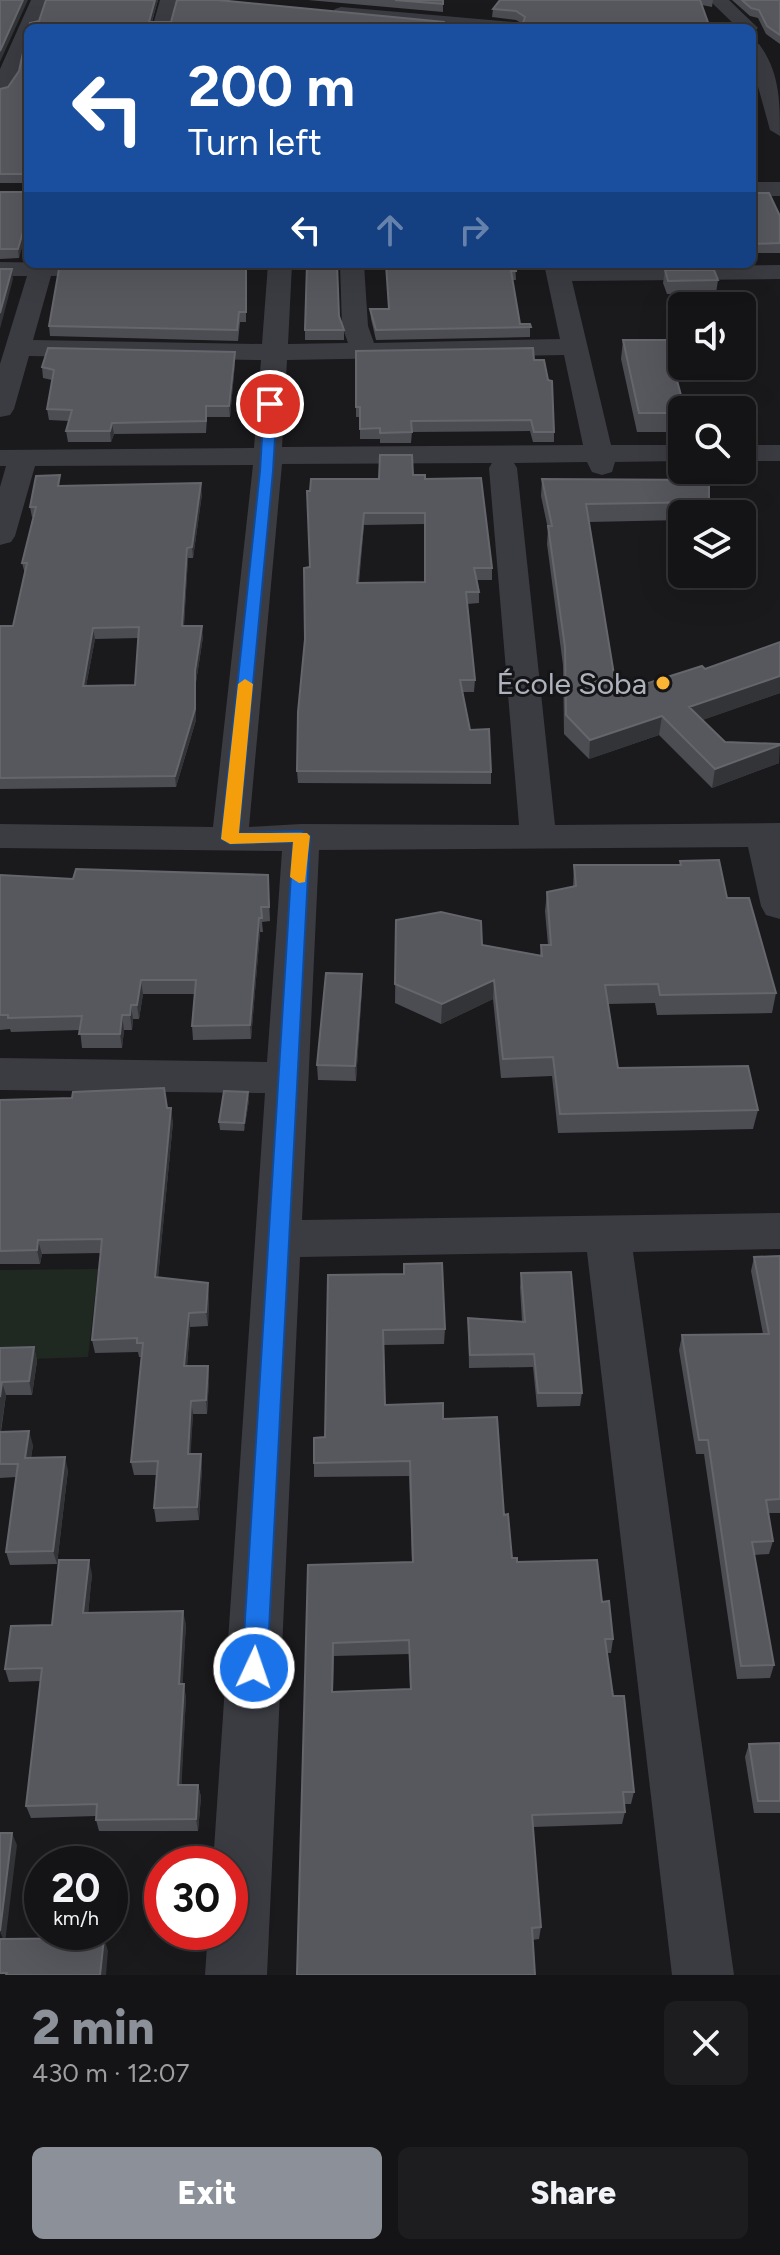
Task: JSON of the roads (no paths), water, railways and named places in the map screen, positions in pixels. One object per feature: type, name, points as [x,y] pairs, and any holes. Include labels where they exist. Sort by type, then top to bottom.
[{"type":"street","points":[[29,24],[40,0]]},
{"type":"street","points":[[162,24],[169,0]]},
{"type":"street","points":[[452,22],[470,0]]},
{"type":"street","points":[[700,0],[727,24]]},
{"type":"street","points":[[718,0],[738,24]]},
{"type":"street","points":[[327,12],[473,24]]},
{"type":"street","points":[[0,91],[24,36]]},
{"type":"street","points":[[756,43],[779,55]]},
{"type":"street","points":[[756,50],[772,125]]},
{"type":"street","points":[[756,189],[780,189]]},
{"type":"street","points":[[0,269],[137,268]]},
{"type":"street","points":[[230,839],[267,464],[274,352],[274,268]]},
{"type":"street","points":[[352,268],[355,326],[364,351]]},
{"type":"street","points":[[0,409],[41,269]]},
{"type":"street","points":[[600,459],[557,269],[780,272]]},
{"type":"street","points":[[18,348],[274,352],[574,347]]},
{"type":"street","points":[[756,453],[780,453]]},
{"type":"street","points":[[267,464],[503,468],[668,454]]},
{"type":"street","points":[[0,536],[11,464],[600,459],[668,465]]},
{"type":"street","points":[[756,467],[780,467]]},
{"type":"street","points":[[503,468],[538,836]]},
{"type":"street","points":[[0,836],[230,839],[301,836],[772,835],[780,906]]},
{"type":"street","points":[[236,1975],[301,836]]},
{"type":"street","points":[[0,1074],[287,1078]]},
{"type":"street","points":[[279,1239],[780,1231]]},
{"type":"street","points":[[608,1234],[703,1975]]},
{"type":"place","name":"École Soba","points":[[663,683]]}]
